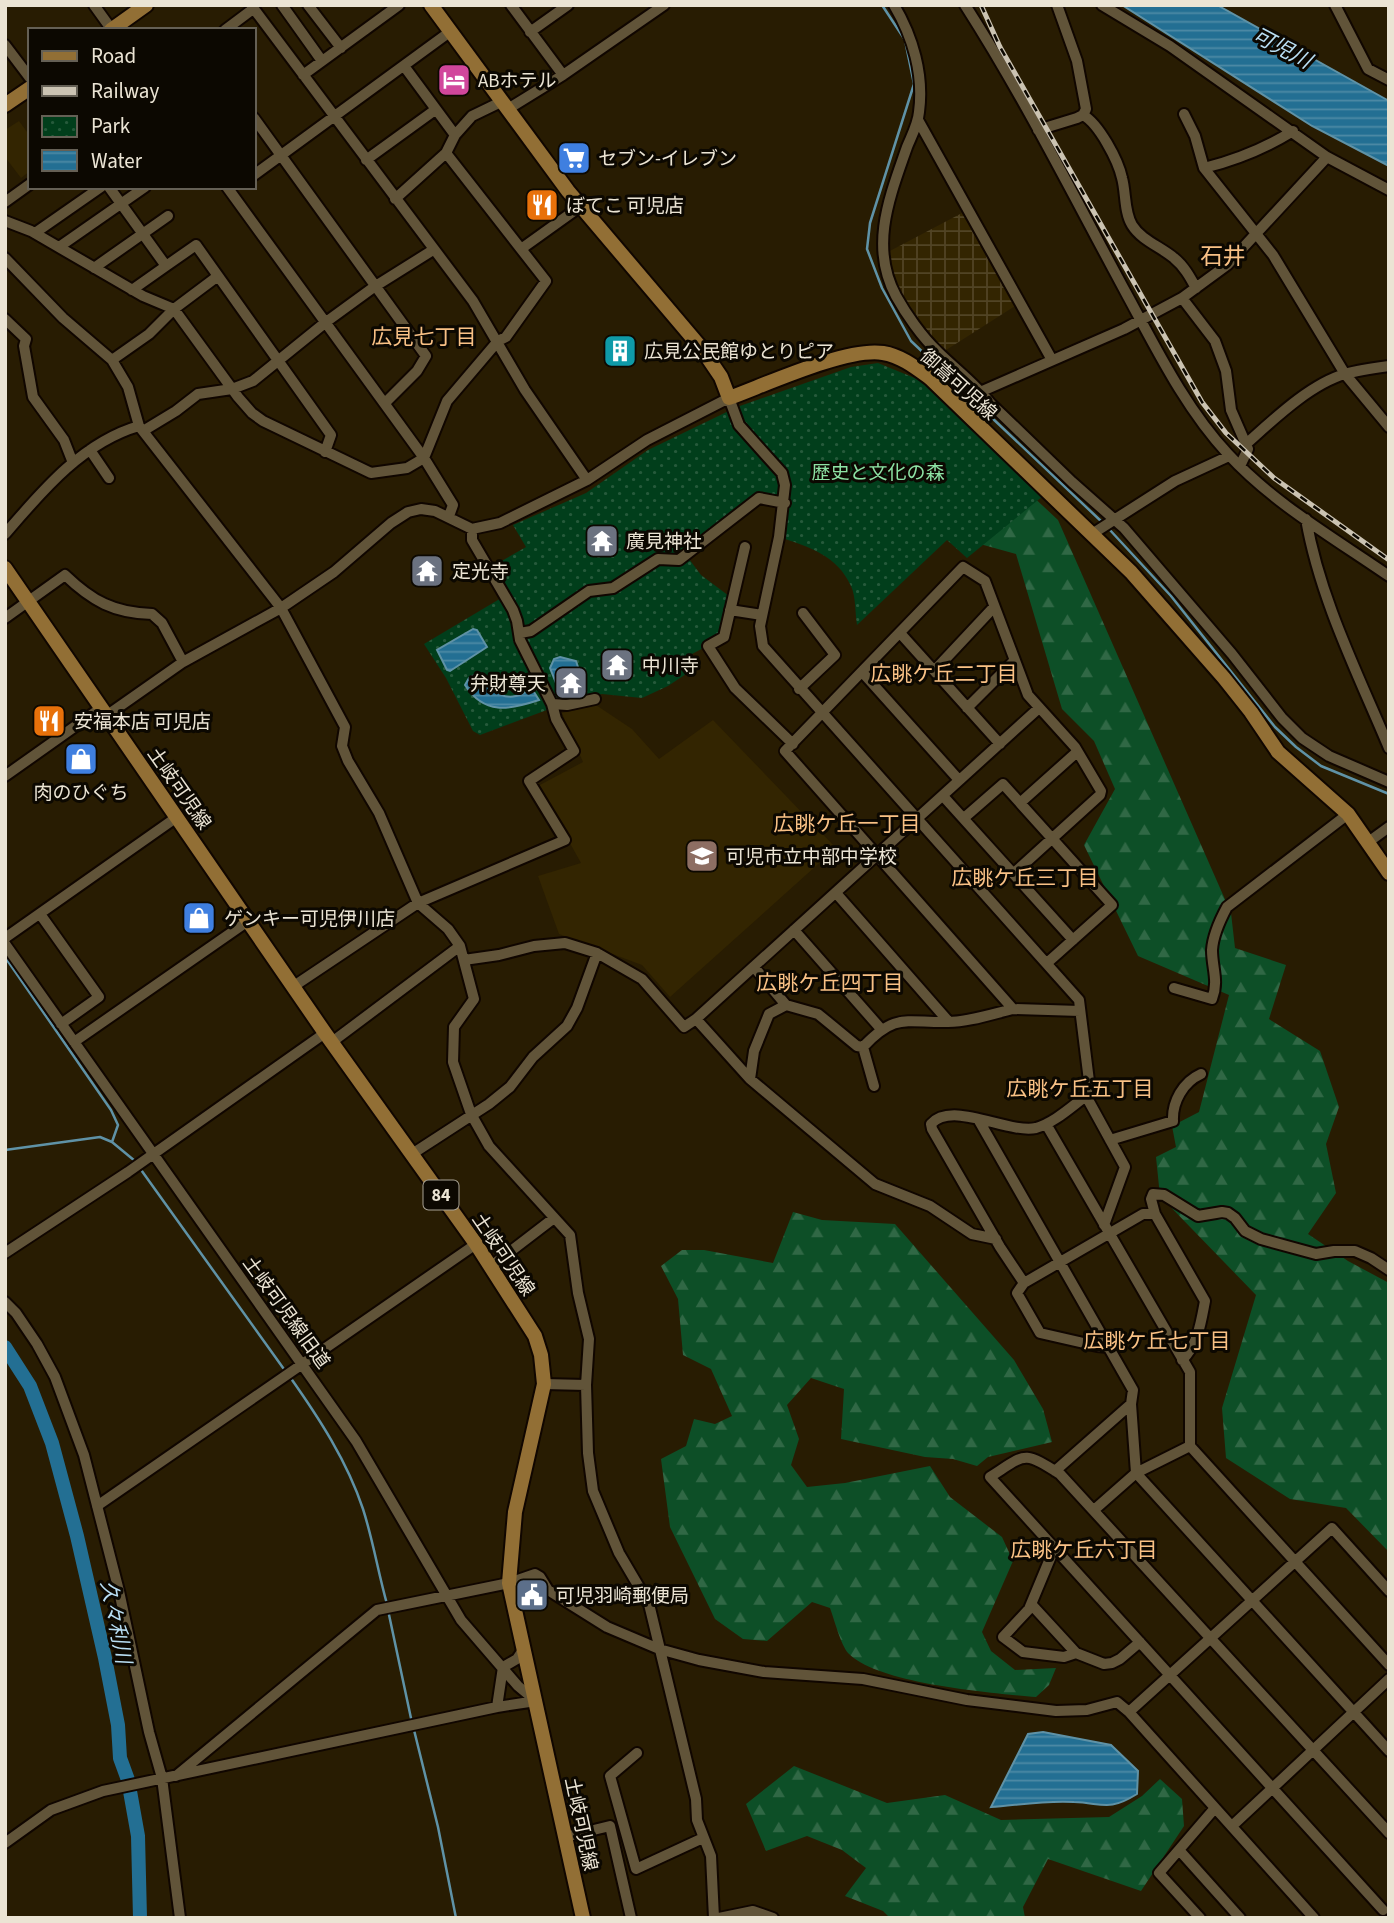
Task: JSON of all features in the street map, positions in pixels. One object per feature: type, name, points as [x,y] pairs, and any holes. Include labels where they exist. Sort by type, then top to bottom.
[{"type":"main road","points":[[114,28],[146,5]]},
{"type":"main road","points":[[431,5],[581,206],[702,349],[721,377],[729,398]]},
{"type":"main road","points":[[5,105],[28,89]]},
{"type":"main road","name":"御嵩可児線","points":[[729,398],[844,356],[865,352],[883,353],[909,362],[1104,526],[1131,572],[1224,678],[1278,752],[1348,814],[1389,873]]},
{"type":"main road","name":"土岐可児線","points":[[5,568],[329,1038],[491,1267],[535,1336],[541,1355],[544,1384],[515,1512],[509,1583],[583,1918]]},
{"type":"street","points":[[94,5],[110,28]]},
{"type":"street","points":[[282,5],[322,61]]},
{"type":"street","points":[[308,5],[341,48]]},
{"type":"street","points":[[303,75],[399,5]]},
{"type":"street","points":[[511,5],[563,75]]},
{"type":"street","points":[[530,32],[568,5]]},
{"type":"street","points":[[894,5],[904,22],[920,70],[918,120],[899,172],[881,240],[883,261],[895,295],[935,349],[1072,482],[1104,526],[1232,654],[1301,738],[1329,756],[1389,782]]},
{"type":"street","points":[[965,5],[1038,130],[1141,321],[1192,408],[1240,466],[1306,519],[1389,576]]},
{"type":"street","points":[[1038,130],[1083,115],[1086,109],[1077,61],[1057,5]]},
{"type":"street","points":[[1102,5],[1170,46],[1327,157],[1389,190]]},
{"type":"street","points":[[1335,5],[1368,69],[1389,80]]},
{"type":"street","points":[[227,28],[252,7],[473,301],[531,400],[587,480]]},
{"type":"street","points":[[395,199],[446,153],[455,135],[472,116],[506,105],[563,75],[656,7]]},
{"type":"street","points":[[256,174],[451,31]]},
{"type":"street","points":[[5,45],[28,75]]},
{"type":"street","points":[[404,65],[455,135]]},
{"type":"street","points":[[366,160],[435,110]]},
{"type":"street","points":[[1184,114],[1195,136],[1204,168],[1273,254],[1345,374],[1389,427]]},
{"type":"street","points":[[1083,115],[1100,130],[1122,175],[1131,224],[1141,235],[1175,258],[1196,288]]},
{"type":"street","points":[[918,120],[1052,360]]},
{"type":"street","points":[[256,121],[426,356],[416,371],[385,403]]},
{"type":"street","points":[[1204,168],[1237,160],[1293,131]]},
{"type":"street","points":[[5,222],[35,233],[132,290],[174,309],[232,389],[262,421],[371,473],[407,468],[424,458],[447,401],[498,341],[506,337],[546,281],[446,153]]},
{"type":"street","points":[[955,403],[1141,321],[1182,298],[1227,265],[1327,157]]},
{"type":"street","points":[[5,202],[28,185]]},
{"type":"street","points":[[35,233],[98,189]]},
{"type":"street","points":[[110,189],[166,266]]},
{"type":"street","points":[[60,247],[142,189]]},
{"type":"street","points":[[232,189],[424,458],[453,505],[449,516]]},
{"type":"street","points":[[521,249],[581,206]]},
{"type":"street","points":[[94,268],[168,216]]},
{"type":"street","points":[[132,290],[196,246],[331,435],[325,452]]},
{"type":"street","points":[[5,534],[35,500],[90,450],[126,429],[141,428],[176,411],[198,394],[232,389],[253,381],[374,287],[433,250]]},
{"type":"street","points":[[5,258],[63,318],[112,360],[128,387],[141,428],[281,608],[345,727],[342,746],[348,761],[379,813],[418,903],[448,929],[460,946],[474,999],[454,1027],[453,1062],[471,1114],[489,1146],[570,1235],[578,1293],[589,1339],[586,1385],[588,1453],[593,1491],[620,1553],[649,1604],[695,1799],[697,1820],[711,1856],[717,1918],[753,1911],[773,1918]]},
{"type":"street","points":[[112,360],[149,334],[174,309],[218,276]]},
{"type":"street","points":[[1182,298],[1215,341],[1226,371],[1231,410],[1248,449],[1240,466]]},
{"type":"street","points":[[5,319],[26,339],[24,346],[33,397],[64,440],[73,463]]},
{"type":"street","points":[[1246,444],[1319,386],[1345,374],[1389,366]]},
{"type":"street","points":[[5,776],[183,663],[281,608],[334,572],[391,523],[408,512],[421,509],[435,511],[472,529],[500,523],[587,480],[647,440],[729,398],[739,425],[782,473],[785,485],[779,537],[760,626],[763,646],[1079,1000],[1089,1081],[1086,1096],[1125,1170],[1106,1229]]},
{"type":"street","points":[[90,450],[109,478]]},
{"type":"street","points":[[1104,526],[1175,481],[1229,456]]},
{"type":"street","points":[[520,633],[531,631],[589,592],[613,588],[658,559],[680,561],[760,498],[785,503]]},
{"type":"street","points":[[1306,519],[1326,593],[1389,748]]},
{"type":"street","points":[[294,986],[418,903],[565,840],[529,781],[574,751],[529,661],[520,640],[513,610],[472,540],[472,529]]},
{"type":"street","points":[[745,547],[724,637],[708,646],[735,688],[793,744]]},
{"type":"street","points":[[1013,874],[1100,795],[1101,791],[1077,752],[1028,695],[985,581],[963,567],[785,751],[1013,1009]]},
{"type":"street","points":[[5,618],[65,575],[91,598],[131,613],[152,614],[162,623],[183,663]]},
{"type":"street","points":[[934,670],[994,607]]},
{"type":"street","points":[[730,610],[762,615]]},
{"type":"street","points":[[799,689],[835,655],[803,613]]},
{"type":"street","points":[[900,633],[1000,744]]},
{"type":"street","points":[[967,708],[1014,661]]},
{"type":"street","points":[[863,673],[960,780]]},
{"type":"street","points":[[552,704],[567,705],[595,699]]},
{"type":"street","points":[[464,960],[534,946],[565,943],[597,953],[642,979],[684,1027],[754,967],[1039,708]]},
{"type":"street","points":[[1020,803],[1077,752]]},
{"type":"street","points":[[964,818],[1003,784],[1112,905],[1047,963]]},
{"type":"street","points":[[943,796],[1073,940]]},
{"type":"street","points":[[1174,988],[1212,999],[1217,987],[1212,948],[1218,924],[1227,907],[1348,814]]},
{"type":"street","points":[[5,938],[177,817]]},
{"type":"street","points":[[1367,843],[1389,827]]},
{"type":"street","points":[[836,892],[949,1022]]},
{"type":"street","points":[[40,914],[99,998],[61,1024]]},
{"type":"street","points":[[74,1042],[248,921]]},
{"type":"street","points":[[794,930],[881,1029]]},
{"type":"street","name":"土岐可児線旧道","points":[[5,944],[74,1042],[148,1157],[293,1371],[356,1441],[461,1620],[518,1686],[536,1701]]},
{"type":"street","points":[[5,1253],[329,1038],[460,946]]},
{"type":"street","points":[[412,1154],[489,1104],[510,1087],[533,1057],[567,1026],[597,953]]},
{"type":"street","points":[[754,967],[786,1005],[818,1014],[857,1046],[863,1047]]},
{"type":"street","points":[[750,1079],[754,1051],[769,1014],[786,1005]]},
{"type":"street","points":[[863,1047],[881,1029],[911,1019],[949,1022],[1013,1009],[1080,1011]]},
{"type":"street","points":[[696,1019],[750,1079],[875,1184],[930,1206],[972,1234],[996,1239]]},
{"type":"street","points":[[863,1047],[874,1086]]},
{"type":"street","points":[[1110,1140],[1173,1121],[1172,1106],[1191,1078],[1201,1074]]},
{"type":"street","points":[[1024,1283],[932,1129],[934,1121],[940,1117],[960,1115],[1033,1129],[1046,1124],[1086,1096]]},
{"type":"street","points":[[978,1119],[1133,1390],[1131,1404],[1136,1473],[1389,1751]]},
{"type":"street","points":[[1046,1124],[1190,1372],[1190,1446],[1389,1665]]},
{"type":"street","points":[[1182,1360],[1199,1332],[1205,1301],[1155,1214],[1151,1199],[1153,1194],[1157,1193],[1198,1216],[1228,1213],[1245,1231],[1261,1240],[1317,1254],[1355,1251],[1389,1270]]},
{"type":"street","points":[[1108,1347],[1040,1333],[1017,1293],[1024,1283],[1060,1262],[1106,1229],[1143,1214],[1155,1214]]},
{"type":"street","points":[[491,1267],[554,1218]]},
{"type":"street","points":[[97,1506],[475,1244]]},
{"type":"street","points":[[5,1302],[37,1344],[55,1377],[84,1455],[162,1778],[180,1918]]},
{"type":"street","points":[[544,1384],[586,1385]]},
{"type":"street","points":[[1055,1471],[1131,1404]]},
{"type":"street","points":[[1094,1510],[1136,1473],[1190,1446]]},
{"type":"street","points":[[1371,1918],[1386,1909],[1272,1788],[990,1477],[1021,1457],[1029,1457],[1055,1471],[1094,1510],[1389,1833]]},
{"type":"street","points":[[1129,1712],[1332,1528],[1389,1591]]},
{"type":"street","points":[[1054,1549],[1031,1604],[1003,1637],[1023,1652],[1064,1657],[1076,1653]]},
{"type":"street","points":[[176,1776],[377,1610],[509,1583],[535,1574],[548,1590],[607,1627],[659,1649],[725,1666],[764,1672],[863,1679],[967,1700],[1056,1711],[1087,1710],[1117,1702],[1129,1712],[1314,1918]]},
{"type":"street","points":[[1031,1604],[1076,1653],[1097,1662],[1112,1663],[1140,1642]]},
{"type":"street","points":[[497,1707],[503,1667],[517,1659],[523,1650]]},
{"type":"street","points":[[1232,1826],[1389,1679]]},
{"type":"street","points":[[5,1843],[51,1810],[103,1791],[536,1701]]},
{"type":"street","points":[[637,1753],[610,1776],[636,1869],[703,1838]]},
{"type":"street","points":[[1200,1918],[1160,1873],[1215,1808]]},
{"type":"street","points":[[565,1837],[610,1826],[631,1918]]},
{"type":"street","points":[[1180,1851],[1240,1918]]},
{"type":"shaded area","points":[[19,121],[28,133],[28,173],[21,178],[5,157],[5,130]]},
{"type":"shaded area","points":[[962,213],[1015,306],[943,352],[902,300],[890,273],[888,252]]},
{"type":"shaded area","name":"可児市立中部中学校","points":[[596,705],[632,729],[659,759],[713,720],[836,848],[670,997],[642,965],[559,934],[538,876],[581,863],[538,786],[583,762],[562,713]]},
{"type":"green space","name":"歴史と文化の森","points":[[878,363],[922,381],[1043,496],[967,558],[947,540],[857,625],[854,595],[845,575],[821,554],[779,537],[785,504],[759,498],[686,555],[701,575],[733,599],[724,637],[692,654],[692,670],[668,686],[642,698],[602,694],[571,701],[480,735],[473,731],[446,678],[424,644],[508,594],[498,563],[526,547],[513,525],[586,493],[648,450],[737,407],[851,367]]},
{"type":"green space","points":[[998,464],[1058,520],[1231,913],[1235,948],[1286,965],[1269,1019],[1320,1051],[1339,1107],[1326,1144],[1336,1193],[1308,1234],[1348,1261],[1389,1283],[1389,1552],[1346,1508],[1290,1499],[1226,1458],[1222,1408],[1256,1295],[1160,1196],[1156,1157],[1176,1147],[1172,1126],[1199,1112],[1229,995],[1138,956],[1084,845],[1115,789],[1094,741],[1062,709],[1016,554],[951,536]]},
{"type":"green space","points":[[793,1212],[822,1220],[895,1224],[1014,1360],[1043,1409],[1052,1442],[988,1457],[977,1466],[953,1459],[925,1457],[841,1439],[844,1389],[811,1378],[787,1405],[799,1439],[791,1465],[807,1487],[845,1483],[930,1466],[950,1497],[1002,1537],[1013,1561],[982,1632],[991,1651],[1015,1670],[1056,1668],[1049,1685],[1036,1697],[936,1685],[863,1664],[845,1649],[830,1608],[812,1602],[767,1641],[743,1639],[715,1619],[670,1527],[661,1459],[686,1446],[694,1419],[715,1424],[732,1416],[711,1369],[683,1355],[678,1299],[661,1266],[682,1250],[704,1250],[773,1263]]},
{"type":"green space","points":[[794,1766],[887,1803],[945,1795],[1001,1820],[1109,1817],[1142,1796],[1160,1779],[1182,1799],[1184,1826],[1141,1891],[1048,1859],[1023,1907],[1025,1918],[890,1918],[883,1911],[845,1896],[866,1868],[842,1850],[807,1836],[766,1851],[746,1804]]},
{"type":"water","name":"可児川","points":[[1122,5],[1217,5],[1389,101],[1389,166],[1312,126]]},
{"type":"water","points":[[473,629],[477,630],[487,647],[450,671],[447,670],[437,650]]},
{"type":"water","points":[[560,657],[576,661],[586,691],[564,697],[560,693],[550,668],[554,659]]},
{"type":"water","points":[[476,674],[498,693],[509,697],[532,689],[539,700],[507,708],[489,706],[472,695],[465,685],[469,678]]},
{"type":"water","points":[[1043,1732],[1111,1745],[1138,1771],[1137,1794],[1112,1805],[1053,1802],[991,1807],[1028,1734]]},
{"type":"waterway","points":[[882,5],[905,40],[914,84],[870,223],[867,249],[882,288],[911,341],[967,394]]},
{"type":"waterway","points":[[972,399],[1102,522]]},
{"type":"waterway","points":[[1109,529],[1171,596],[1275,727],[1296,747],[1321,766],[1389,794]]},
{"type":"waterway","points":[[5,957],[111,1110],[118,1125],[112,1142],[135,1161]]},
{"type":"waterway","points":[[5,1150],[100,1137],[112,1142]]},
{"type":"waterway","points":[[139,1167],[286,1372]]},
{"type":"waterway","name":"久々利川","points":[[5,1347],[30,1386],[52,1443],[77,1536],[105,1658],[118,1725],[120,1758],[128,1780],[138,1836],[140,1918]]},
{"type":"waterway","points":[[290,1377],[331,1440],[349,1474],[367,1521],[387,1604]]},
{"type":"waterway","points":[[388,1610],[412,1723]]},
{"type":"waterway","points":[[414,1730],[438,1827],[456,1918]]},
{"type":"railway","points":[[981,5],[1000,47],[1202,402],[1226,433],[1274,478],[1389,560]]},
{"type":"place","name":"ABホテル","points":[[454,80]]},
{"type":"place","name":"セブン-イレブン","points":[[574,158]]},
{"type":"place","name":"ぼてこ 可児店","points":[[542,205]]},
{"type":"place","name":"広見公民館ゆとりピア","points":[[620,351]]},
{"type":"place","name":"廣見神社","points":[[602,541]]},
{"type":"place","name":"定光寺","points":[[427,571]]},
{"type":"place","name":"中川寺","points":[[617,665]]},
{"type":"place","name":"弁財尊天","points":[[571,683]]},
{"type":"place","name":"安福本店 可児店","points":[[49,721]]},
{"type":"place","name":"肉のひぐち","points":[[81,759]]},
{"type":"place","name":"可児市立中部中学校","points":[[702,856]]},
{"type":"place","name":"ゲンキー可児伊川店","points":[[199,918]]},
{"type":"place","name":"可児羽崎郵便局","points":[[532,1595]]},
{"type":"district","name":"石井","points":[[1223,256]]},
{"type":"district","name":"広見七丁目","points":[[424,337]]},
{"type":"district","name":"広眺ケ丘二丁目","points":[[944,674]]},
{"type":"district","name":"広眺ケ丘一丁目","points":[[847,824]]},
{"type":"district","name":"広眺ケ丘三丁目","points":[[1025,878]]},
{"type":"district","name":"広眺ケ丘四丁目","points":[[830,983]]},
{"type":"district","name":"広眺ケ丘五丁目","points":[[1080,1089]]},
{"type":"district","name":"広眺ケ丘七丁目","points":[[1157,1341]]},
{"type":"district","name":"広眺ケ丘六丁目","points":[[1084,1550]]}]
